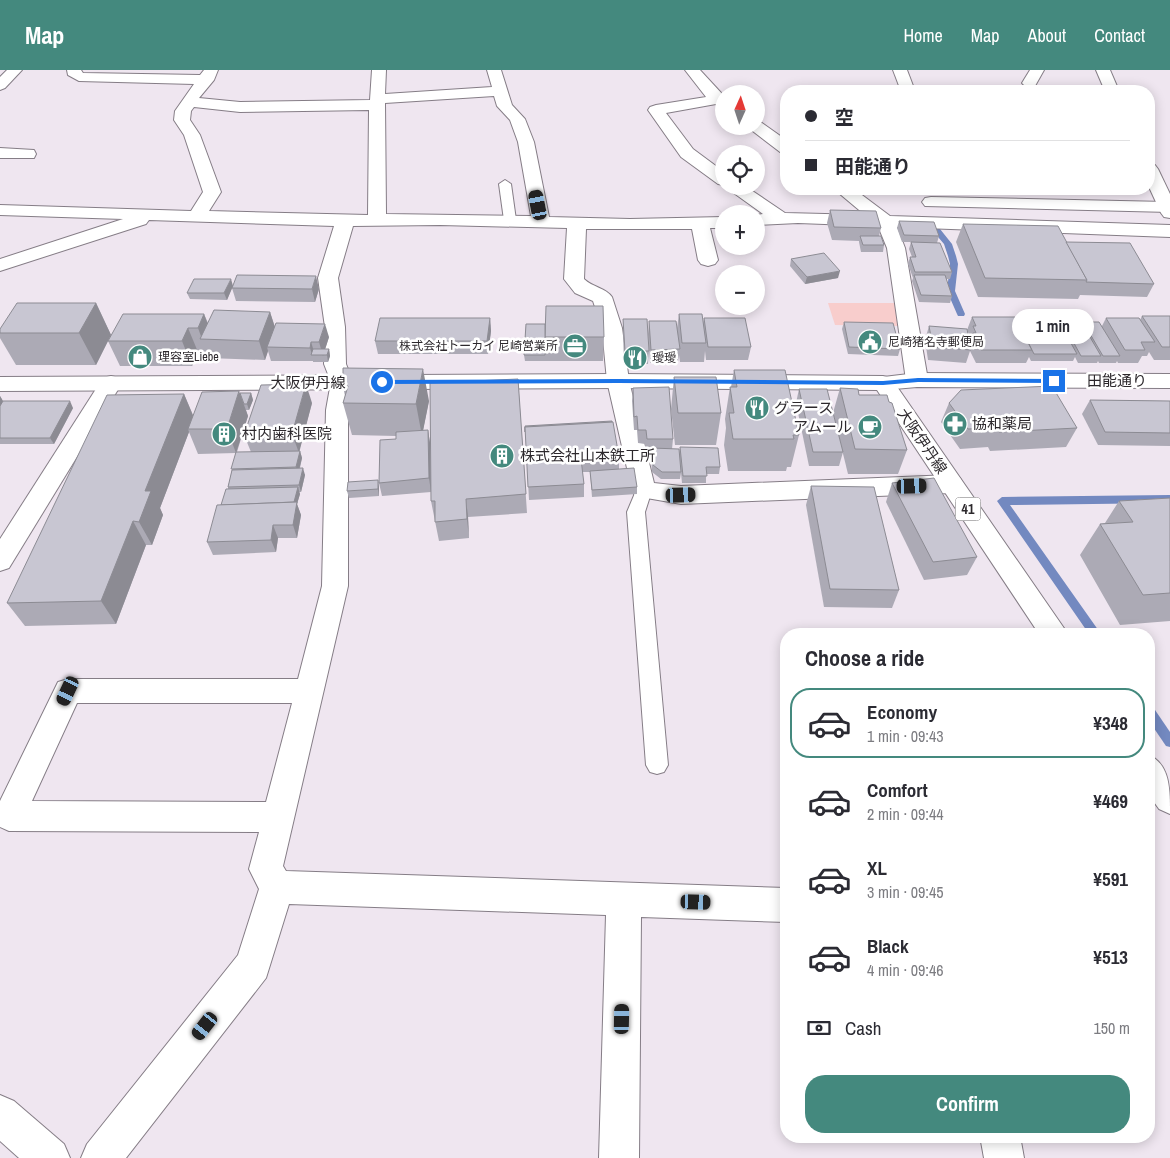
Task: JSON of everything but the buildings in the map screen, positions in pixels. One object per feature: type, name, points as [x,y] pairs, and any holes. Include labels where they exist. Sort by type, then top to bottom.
[{"type":"street","points":[[0,85],[15,70]]},
{"type":"street","points":[[74,70],[73,72],[79,77],[208,75]]},
{"type":"street","points":[[377,219],[377,102],[379,70]]},
{"type":"street","points":[[494,70],[505,106],[517,119],[526,142],[541,221]]},
{"type":"street","points":[[692,70],[715,95]]},
{"type":"street","points":[[900,70],[906,85]]},
{"type":"street","points":[[1103,70],[1109,85]]},
{"type":"street","points":[[196,217],[212,192],[192,135],[182,120],[183,111],[208,75]]},
{"type":"street","points":[[190,102],[240,107],[377,102],[501,91]]},
{"type":"street","points":[[715,102],[656,110],[687,153],[715,173]]},
{"type":"street","points":[[765,133],[780,144]]},
{"type":"street","points":[[0,153],[28,154]]},
{"type":"street","points":[[917,222],[935,195],[1169,210],[1155,181]]},
{"type":"street","points":[[747,195],[782,219]]},
{"type":"street","points":[[851,195],[885,221],[896,248],[918,380]]},
{"type":"street","points":[[0,210],[345,220],[715,223]]},
{"type":"street","points":[[0,266],[154,215]]},
{"type":"street","points":[[102,1158],[252,965],[277,887],[266,868],[335,586],[338,410],[342,382],[335,364],[335,328],[328,278],[345,220]]},
{"type":"street","points":[[765,220],[885,221],[1170,232]]},
{"type":"street","points":[[577,222],[574,279],[577,285],[586,292],[602,297],[612,328],[618,381],[644,490],[681,495],[951,484]]},
{"type":"street","points":[[700,224],[708,260]]},
{"type":"street","name":"田能通り","points":[[883,383],[918,380],[1170,381]]},
{"type":"street","name":"大阪伊丹線","points":[[0,384],[618,381],[883,383],[1050,628]]},
{"type":"street","points":[[0,561],[111,384]]},
{"type":"street","points":[[279,817],[9,816],[68,691],[310,691]]},
{"type":"street","points":[[1155,778],[1170,799]]},
{"type":"street","points":[[277,887],[780,906]]},
{"type":"street","points":[[619,1158],[624,899]]},
{"type":"street","points":[[0,1115],[50,1158]]},
{"type":"street","points":[[1001,1143],[1004,1158]]},
{"type":"lane","points":[[505,184],[510,220]]},
{"type":"lane","points":[[644,490],[636,512],[657,765]]},
{"type":"shaded area","points":[[828,303],[896,303],[899,326],[835,325]]},
{"type":"waterway","points":[[937,231],[948,244],[952,256],[954,264],[951,291],[961,314]]},
{"type":"waterway","points":[[1091,628],[1002,501],[1170,499]]},
{"type":"waterway","points":[[1155,720],[1170,742]]},
{"type":"place","name":"尼崎猪名寺郵便局","points":[[870,342]]},
{"type":"place","name":"株式会社トーカイ 尼崎営業所","points":[[575,346]]},
{"type":"place","name":"理容室Liebe","points":[[140,357]]},
{"type":"place","name":"璦璦","points":[[635,358]]},
{"type":"place","name":"グラース","points":[[757,408]]},
{"type":"place","name":"協和薬局","points":[[955,424]]},
{"type":"place","name":"アムール","points":[[870,427]]},
{"type":"place","name":"村内歯科医院","points":[[224,434]]},
{"type":"place","name":"株式会社山本鉄工所","points":[[502,456]]},
{"type":"route","points":[[382,382],[883,383],[918,380],[1054,381]]}]
